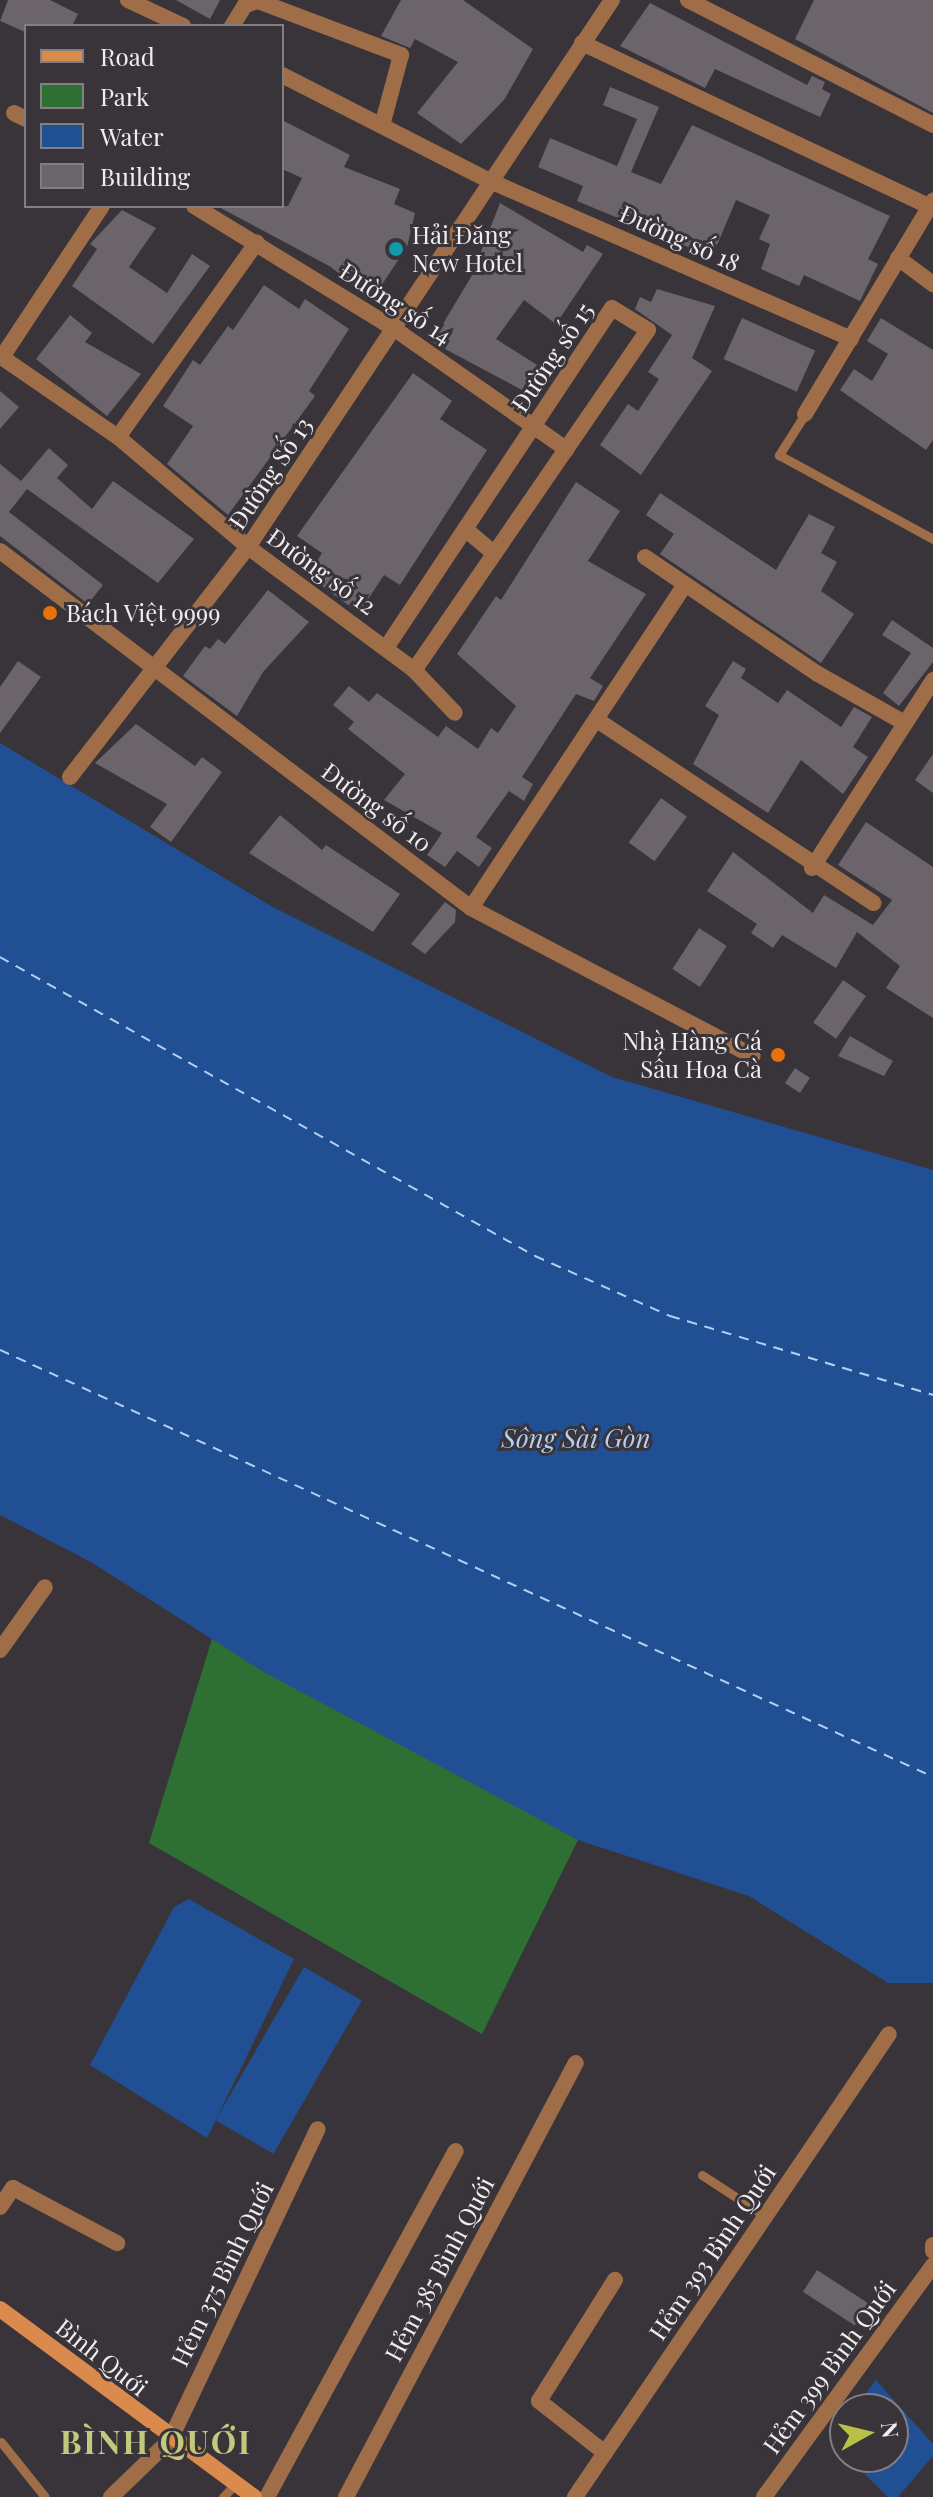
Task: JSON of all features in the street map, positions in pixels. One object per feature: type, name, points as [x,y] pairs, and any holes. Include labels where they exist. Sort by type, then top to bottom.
[{"type":"main road","name":"Bình Quới","points":[[0,2309],[170,2440],[254,2497]]},
{"type":"street","points":[[128,0],[179,24]]},
{"type":"street","name":"Đường Số 13","points":[[70,777],[152,667],[248,547],[396,330],[490,181],[612,0]]},
{"type":"street","points":[[688,0],[933,125]]},
{"type":"street","points":[[233,24],[242,8],[258,1],[401,55],[382,126]]},
{"type":"street","points":[[582,43],[931,203],[805,414]]},
{"type":"street","name":"Đường số 18","points":[[284,76],[490,181],[851,339]]},
{"type":"street","points":[[1,357],[101,208]]},
{"type":"street","name":"Đường số 14","points":[[198,208],[396,330],[566,449]]},
{"type":"street","points":[[118,437],[257,242]]},
{"type":"street","points":[[898,258],[933,284]]},
{"type":"street","name":"Đường số 15","points":[[386,648],[612,308],[648,330],[414,670]]},
{"type":"street","name":"Đường số 12","points":[[1,357],[118,437],[248,547],[414,670],[455,713]]},
{"type":"street","points":[[465,529],[494,553]]},
{"type":"street","name":"Đường số 10","points":[[0,551],[471,908],[753,1056]]},
{"type":"street","points":[[645,557],[683,588],[903,722]]},
{"type":"street","points":[[471,908],[600,722],[683,588]]},
{"type":"street","points":[[812,868],[903,722],[933,680]]},
{"type":"street","points":[[600,722],[812,868],[873,903]]},
{"type":"street","points":[[0,1650],[45,1587]]},
{"type":"street","name":"Hẻm 393 Bình Quới","points":[[575,2497],[889,2034]]},
{"type":"street","name":"Hẻm 385 Bình Quới","points":[[346,2497],[576,2063]]},
{"type":"street","name":"Hẻm 375 Bình Quới","points":[[170,2440],[318,2129]]},
{"type":"street","points":[[267,2497],[456,2151]]},
{"type":"street","points":[[0,2207],[13,2188],[117,2243]]},
{"type":"street","name":"Hẻm 399 Bình Quới","points":[[774,2493],[933,2265]]},
{"type":"street","points":[[605,2453],[539,2401],[615,2280]]},
{"type":"street","points":[[111,2497],[170,2440]]},
{"type":"lane","points":[[805,414],[779,455],[933,539]]},
{"type":"lane","points":[[702,2175],[765,2216]]},
{"type":"lane","points":[[1,2442],[45,2497]]},
{"type":"lane","points":[[223,2497],[235,2484]]},
{"type":"green space","points":[[212,1639],[578,1840],[482,2034],[149,1843]]},
{"type":"water","name":"Sông Sài Gòn","points":[[0,743],[271,906],[612,1077],[933,1170],[933,1983],[888,1983],[749,1896],[578,1840],[262,1671],[91,1562],[0,1515]]},
{"type":"water","points":[[189,1899],[294,1959],[207,2138],[90,2065],[174,1907]]},
{"type":"water","points":[[304,1967],[362,2000],[274,2154],[216,2120]]},
{"type":"water","points":[[876,2380],[888,2393],[866,2393]]},
{"type":"water","points":[[909,2417],[933,2444],[933,2456],[898,2497],[888,2497],[863,2473],[909,2473]]},
{"type":"building","points":[[8,0],[50,0],[78,14],[73,24],[24,24],[24,32],[0,21]]},
{"type":"building","points":[[176,0],[220,0],[210,19]]},
{"type":"building","points":[[401,0],[463,0],[533,49],[504,100],[461,144],[417,113],[458,62],[415,39],[410,48],[381,36]]},
{"type":"building","points":[[814,0],[933,0],[933,113],[795,39]]},
{"type":"building","points":[[650,3],[807,85],[812,76],[825,82],[822,89],[831,94],[820,117],[715,69],[705,88],[620,46]]},
{"type":"building","points":[[610,87],[659,107],[631,172],[661,184],[692,125],[890,216],[868,259],[878,264],[860,301],[804,275],[799,286],[761,269],[770,244],[759,239],[770,215],[736,200],[712,257],[577,201],[583,186],[538,167],[550,138],[617,166],[637,119],[603,105]]},
{"type":"building","points":[[284,121],[350,155],[344,167],[400,189],[394,204],[415,213],[407,247],[371,301],[331,267],[221,208],[284,208],[288,206],[302,178],[284,170]]},
{"type":"building","points":[[500,203],[583,252],[587,245],[603,254],[556,324],[524,300],[496,339],[537,365],[522,390],[432,342],[471,277]]},
{"type":"building","points":[[122,210],[156,228],[129,267],[167,293],[192,254],[210,266],[153,344],[72,286],[97,249],[90,244]]},
{"type":"building","points":[[264,285],[299,309],[305,299],[349,329],[309,391],[315,396],[228,515],[167,464],[193,426],[163,406],[193,360],[200,365],[228,326],[233,330]]},
{"type":"building","points":[[657,289],[715,306],[692,358],[712,371],[641,475],[600,445],[628,404],[638,411],[659,379],[648,372],[672,335],[635,309],[640,297],[651,302]]},
{"type":"building","points":[[70,315],[92,333],[85,342],[141,374],[107,416],[36,359]]},
{"type":"building","points":[[742,318],[815,351],[797,392],[724,359]]},
{"type":"building","points":[[881,318],[933,350],[933,440],[926,450],[840,390],[854,369],[872,381],[888,354],[867,341]]},
{"type":"building","points":[[413,373],[452,401],[440,419],[487,450],[400,585],[384,575],[359,613],[308,576],[322,553],[297,536]]},
{"type":"building","points":[[0,391],[19,407],[0,429]]},
{"type":"building","points":[[49,448],[68,465],[57,478],[92,509],[113,481],[194,539],[158,583],[27,489],[9,512],[103,585],[88,604],[0,536],[0,464],[21,481]]},
{"type":"building","points":[[576,482],[620,511],[588,561],[646,594],[590,678],[603,686],[594,701],[576,694],[522,777],[533,784],[524,801],[509,791],[476,837],[492,848],[479,867],[457,851],[445,867],[427,855],[442,833],[384,800],[405,774],[348,729],[354,722],[333,705],[349,686],[369,702],[377,693],[438,737],[446,726],[478,749],[491,728],[498,733],[516,706],[457,654],[496,596],[501,600]]},
{"type":"building","points":[[660,493],[776,570],[809,514],[835,527],[821,553],[837,562],[821,591],[854,614],[821,663],[660,554],[674,534],[646,515]]},
{"type":"building","points":[[268,590],[309,622],[263,672],[237,716],[183,676],[205,646],[210,649],[218,639],[225,644]]},
{"type":"building","points":[[892,620],[933,648],[933,662],[899,706],[883,693],[911,653],[882,635]]},
{"type":"building","points":[[18,661],[41,677],[0,733],[0,687]]},
{"type":"building","points":[[733,661],[746,669],[741,678],[778,703],[787,690],[841,727],[854,707],[872,717],[853,747],[868,757],[843,794],[801,760],[768,813],[693,764],[719,715],[705,706]]},
{"type":"building","points":[[136,724],[195,766],[202,757],[222,772],[171,842],[150,827],[167,804],[95,763]]},
{"type":"building","points":[[933,754],[933,793],[915,780]]},
{"type":"building","points":[[661,798],[687,817],[655,861],[629,842]]},
{"type":"building","points":[[280,815],[322,850],[326,845],[400,894],[373,932],[249,853]]},
{"type":"building","points":[[866,822],[933,867],[933,1018],[886,988],[900,966],[857,932],[836,968],[782,935],[773,948],[751,933],[757,924],[707,891],[733,852],[813,913],[824,895],[873,925],[892,900],[838,865]]},
{"type":"building","points":[[445,902],[456,910],[455,922],[425,954],[411,944]]},
{"type":"building","points":[[699,928],[727,946],[700,987],[672,969]]},
{"type":"building","points":[[843,980],[866,996],[836,1039],[813,1023]]},
{"type":"building","points":[[850,1036],[893,1061],[884,1076],[838,1056]]},
{"type":"building","points":[[795,1068],[810,1078],[800,1093],[785,1083]]},
{"type":"building","points":[[817,2270],[869,2304],[855,2326],[803,2292]]},
{"type":"ferry route","points":[[0,957],[535,1256],[670,1316],[933,1395]]},
{"type":"ferry route","points":[[0,1350],[933,1777]]},
{"type":"place","name":"Hải Đăng New Hotel","points":[[396,249]]},
{"type":"place","name":"Bách Việt 9999","points":[[50,613]]},
{"type":"place","name":"Nhà Hàng Cá Sấu Hoa Cà","points":[[778,1055]]},
{"type":"district","name":"BÌNH QUỚI","points":[[156,2441]]}]
